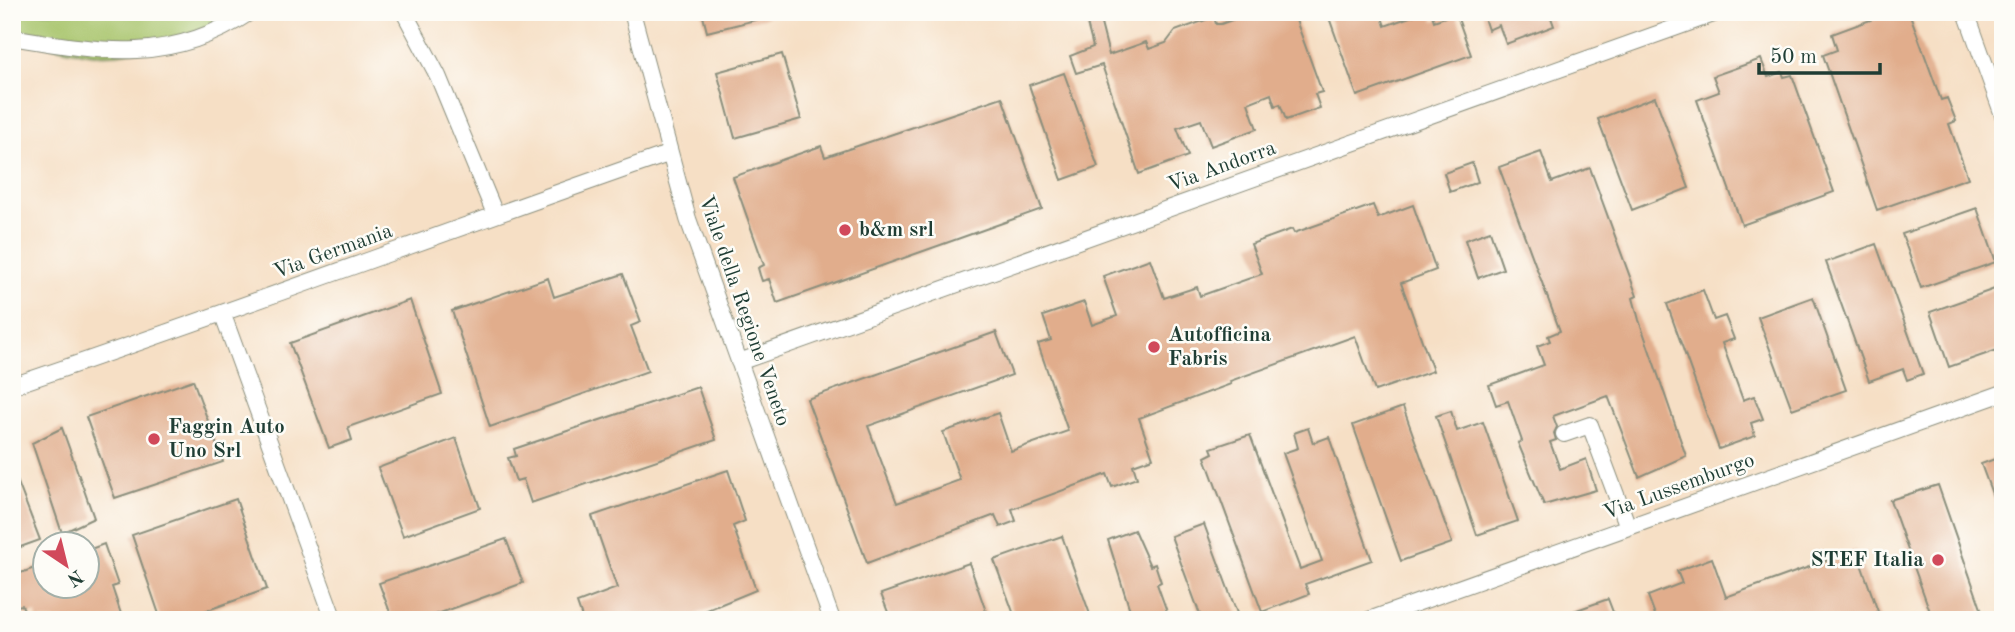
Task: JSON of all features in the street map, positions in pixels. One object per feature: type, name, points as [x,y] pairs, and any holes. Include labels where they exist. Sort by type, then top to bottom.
[{"type":"street","points":[[12,37],[101,49],[164,50],[222,31],[250,12]]},
{"type":"street","points":[[404,12],[438,76],[495,214]]},
{"type":"street","name":"Viale della Regione Veneto","points":[[632,12],[668,154],[832,620]]},
{"type":"street","name":"Via Andorra","points":[[739,362],[1719,12]]},
{"type":"street","points":[[1966,12],[2003,115]]},
{"type":"street","name":"Via Germania","points":[[12,386],[223,315],[495,214],[668,154]]},
{"type":"street","points":[[223,315],[334,620]]},
{"type":"street","name":"Via Lussemburgo","points":[[1369,620],[2003,393]]},
{"type":"street","points":[[1564,434],[1590,425],[1628,527]]},
{"type":"green space","points":[[12,12],[236,12],[169,42],[130,52],[97,54],[12,36]]},
{"type":"building","points":[[702,12],[767,12],[767,17],[707,32]]},
{"type":"building","points":[[1084,12],[1098,12],[1109,55],[1146,42],[1149,49],[1166,43],[1175,31],[1214,17],[1216,24],[1221,24],[1254,12],[1293,12],[1322,92],[1315,94],[1320,108],[1286,120],[1280,104],[1275,106],[1271,94],[1248,103],[1257,129],[1211,146],[1201,120],[1177,128],[1188,156],[1139,174],[1102,65],[1076,73],[1070,56],[1093,47]]},
{"type":"building","points":[[1327,12],[1380,12],[1385,26],[1413,16],[1411,12],[1431,12],[1434,21],[1456,13],[1471,55],[1357,96]]},
{"type":"building","points":[[1482,12],[1549,12],[1554,26],[1506,44],[1499,25],[1488,30]]},
{"type":"building","points":[[1892,12],[1909,12],[1941,100],[1947,98],[1956,121],[1949,124],[1968,178],[1877,210],[1823,55],[1837,50],[1832,34]]},
{"type":"building","points":[[782,54],[801,119],[735,138],[717,72]]},
{"type":"building","points":[[1761,59],[1768,77],[1782,72],[1784,77],[1792,75],[1834,192],[1742,225],[1697,100],[1719,92],[1713,76]]},
{"type":"building","points":[[1064,73],[1098,167],[1062,180],[1029,85]]},
{"type":"building","points":[[1002,97],[1042,209],[777,303],[769,279],[762,281],[758,268],[764,265],[733,177],[821,146],[825,157]]},
{"type":"building","points":[[1655,97],[1689,188],[1632,210],[1598,119]]},
{"type":"building","points":[[1541,152],[1552,182],[1590,168],[1637,296],[1633,298],[1639,320],[1686,456],[1639,477],[1608,396],[1553,416],[1557,427],[1554,433],[1556,440],[1550,442],[1560,469],[1586,459],[1596,490],[1544,505],[1518,443],[1522,441],[1508,401],[1496,405],[1489,385],[1544,365],[1537,346],[1550,341],[1548,336],[1560,331],[1499,167]]},
{"type":"building","points":[[1472,163],[1478,182],[1450,192],[1444,173]]},
{"type":"building","points":[[1373,205],[1378,218],[1413,205],[1436,270],[1401,283],[1433,371],[1375,391],[1355,336],[1230,381],[1231,384],[1139,418],[1153,458],[1133,465],[1137,478],[1112,487],[1107,474],[1012,509],[1016,521],[1000,527],[995,515],[867,563],[807,399],[996,332],[1012,375],[868,426],[897,503],[960,480],[943,432],[998,413],[1011,451],[1068,431],[1038,344],[1051,340],[1043,316],[1084,302],[1092,325],[1117,316],[1103,276],[1150,259],[1164,298],[1197,287],[1200,296],[1262,274],[1251,244],[1292,229],[1294,233]]},
{"type":"building","points":[[1977,208],[1996,262],[1921,288],[1902,234]]},
{"type":"building","points":[[1490,231],[1503,269],[1478,278],[1465,240]]},
{"type":"building","points":[[1876,244],[1923,374],[1907,380],[1903,369],[1869,381],[1826,262]]},
{"type":"building","points":[[623,274],[641,322],[631,326],[648,371],[490,427],[452,311],[548,278],[554,297]]},
{"type":"building","points":[[2003,286],[2003,348],[1949,367],[1930,312]]},
{"type":"building","points":[[1703,290],[1714,320],[1725,316],[1734,339],[1722,343],[1743,400],[1754,396],[1763,419],[1751,423],[1755,436],[1719,449],[1667,304]]},
{"type":"building","points":[[1813,297],[1846,390],[1792,409],[1758,317]]},
{"type":"building","points":[[410,300],[442,394],[348,427],[352,440],[329,448],[290,343]]},
{"type":"building","name":"Faggin Auto Uno Srl","points":[[193,380],[223,462],[115,498],[86,417]]},
{"type":"building","points":[[698,387],[716,440],[531,503],[523,479],[516,481],[508,458],[516,456],[514,449]]},
{"type":"building","points":[[1403,407],[1452,543],[1401,561],[1353,425]]},
{"type":"building","points":[[1451,411],[1457,431],[1483,422],[1518,521],[1477,535],[1436,416]]},
{"type":"building","points":[[62,428],[94,518],[68,530],[61,530],[32,443]]},
{"type":"building","points":[[1308,428],[1313,443],[1329,437],[1372,560],[1305,584],[1309,594],[1262,612],[1205,457],[1213,453],[1211,448],[1250,435],[1300,569],[1322,561],[1283,453],[1298,448],[1294,433]]},
{"type":"building","points":[[456,438],[480,508],[403,536],[378,468]]},
{"type":"building","points":[[2003,456],[2003,518],[2001,518],[1981,464]]},
{"type":"building","points":[[12,467],[36,530],[32,530],[32,543],[12,550]]},
{"type":"building","points":[[728,470],[745,521],[733,526],[756,590],[683,620],[583,620],[577,603],[617,588],[592,516]]},
{"type":"building","name":"STEF Italia","points":[[1938,485],[1985,620],[1933,620],[1890,500]]},
{"type":"building","points":[[236,499],[267,589],[180,620],[161,620],[132,535]]},
{"type":"building","points":[[1204,524],[1238,616],[1228,620],[1202,620],[1171,536]]},
{"type":"building","points":[[1134,530],[1150,566],[1155,564],[1161,582],[1157,584],[1170,620],[1136,620],[1129,607],[1108,540]]},
{"type":"building","points":[[1062,536],[1092,620],[1016,620],[994,560]]},
{"type":"building","points":[[506,539],[523,583],[421,620],[393,620],[379,583]]},
{"type":"building","points":[[104,544],[118,585],[112,587],[123,620],[37,620],[36,613],[26,616],[22,605],[16,606],[12,593],[17,591],[12,576],[32,569],[32,600],[102,600]]},
{"type":"building","points":[[1856,550],[1881,620],[1657,620],[1648,596],[1682,583],[1677,571],[1712,558],[1726,597]]},
{"type":"building","points":[[969,563],[989,620],[891,620],[881,594]]},
{"type":"building","points":[[1608,599],[1616,620],[1554,620],[1554,618]]},
{"type":"place","name":"b&m srl","points":[[845,230]]},
{"type":"place","name":"Autofficina Fabris","points":[[1154,347]]},
{"type":"place","name":"Faggin Auto Uno Srl","points":[[154,439]]},
{"type":"place","name":"STEF Italia","points":[[1938,560]]}]
